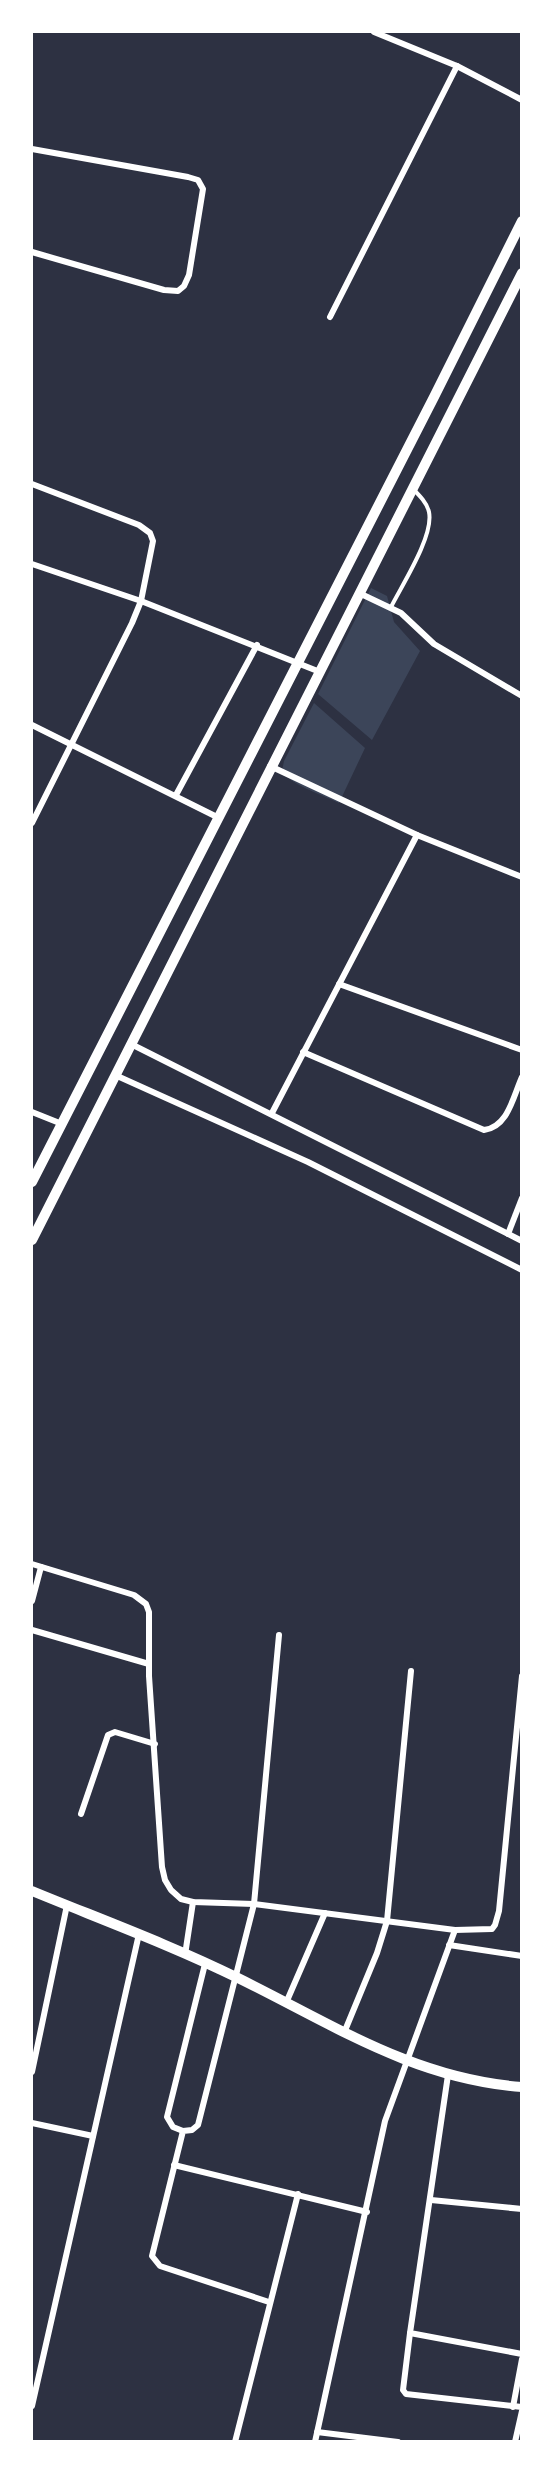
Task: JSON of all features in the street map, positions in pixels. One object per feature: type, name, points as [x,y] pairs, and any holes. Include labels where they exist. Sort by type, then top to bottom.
[{"type":"main road","points":[[32,1182],[522,221]]},
{"type":"main road","points":[[32,1240],[270,766],[522,273]]},
{"type":"main road","points":[[32,1891],[139,1934],[236,1977],[344,2033],[406,2061],[448,2075],[522,2087]]},
{"type":"street","points":[[374,32],[457,66],[522,100]]},
{"type":"street","points":[[330,317],[457,66]]},
{"type":"street","points":[[32,149],[188,177],[198,180],[203,189],[189,275],[184,286],[178,291],[164,290],[32,252]]},
{"type":"street","points":[[32,484],[139,525],[150,533],[153,551],[141,601],[120,651],[32,823]]},
{"type":"street","points":[[32,564],[141,601],[257,645],[320,672]]},
{"type":"street","points":[[359,593],[401,613],[434,644],[522,696]]},
{"type":"street","points":[[176,795],[257,645]]},
{"type":"street","points":[[32,725],[217,817]]},
{"type":"street","points":[[270,766],[417,835],[522,877]]},
{"type":"street","points":[[272,1113],[417,835]]},
{"type":"street","points":[[339,984],[522,1050]]},
{"type":"street","points":[[130,1043],[522,1241]]},
{"type":"street","points":[[303,1052],[484,1130],[494,1129],[501,1123],[522,1077]]},
{"type":"street","points":[[115,1074],[308,1162],[522,1270]]},
{"type":"street","points":[[32,1112],[62,1124]]},
{"type":"street","points":[[508,1234],[522,1198]]},
{"type":"street","points":[[32,1564],[141,1598],[146,1604],[149,1612],[149,1664],[162,1867],[165,1880],[171,1890],[182,1899],[193,1902],[254,1904],[454,1930],[487,1931],[495,1925],[498,1918],[522,1676]]},
{"type":"street","points":[[32,1601],[41,1567]]},
{"type":"street","points":[[32,1630],[149,1664]]},
{"type":"street","points":[[205,1964],[167,2117],[173,2127],[183,2131],[192,2130],[198,2125],[254,1904],[279,1635]]},
{"type":"street","points":[[344,2033],[378,1953],[387,1921],[411,1671]]},
{"type":"street","points":[[81,1814],[108,1735],[115,1732],[155,1744]]},
{"type":"street","points":[[185,1955],[193,1902]]},
{"type":"street","points":[[32,2072],[67,1905]]},
{"type":"street","points":[[286,2002],[325,1913]]},
{"type":"street","points":[[315,2442],[386,2121],[454,1930]]},
{"type":"street","points":[[32,2406],[139,1934]]},
{"type":"street","points":[[449,1945],[522,1956]]},
{"type":"street","points":[[448,2075],[403,2390],[406,2394],[522,2409],[515,2442]]},
{"type":"street","points":[[32,2124],[93,2136]]},
{"type":"street","points":[[183,2131],[153,2251],[155,2263],[269,2302]]},
{"type":"street","points":[[174,2165],[366,2212]]},
{"type":"street","points":[[235,2442],[298,2194]]},
{"type":"street","points":[[430,2200],[522,2209]]},
{"type":"street","points":[[410,2333],[522,2354]]},
{"type":"street","points":[[513,2407],[522,2359]]},
{"type":"street","points":[[32,2366],[40,2368]]},
{"type":"street","points":[[317,2432],[398,2442]]},
{"type":"lane","points":[[391,607],[429,529],[429,511],[425,502],[413,489]]},
{"type":"shaded area","points":[[371,588],[387,596],[394,622],[420,651],[372,740],[318,694]]},
{"type":"shaded area","points":[[314,703],[365,748],[339,803],[296,783],[283,772],[284,761]]}]
